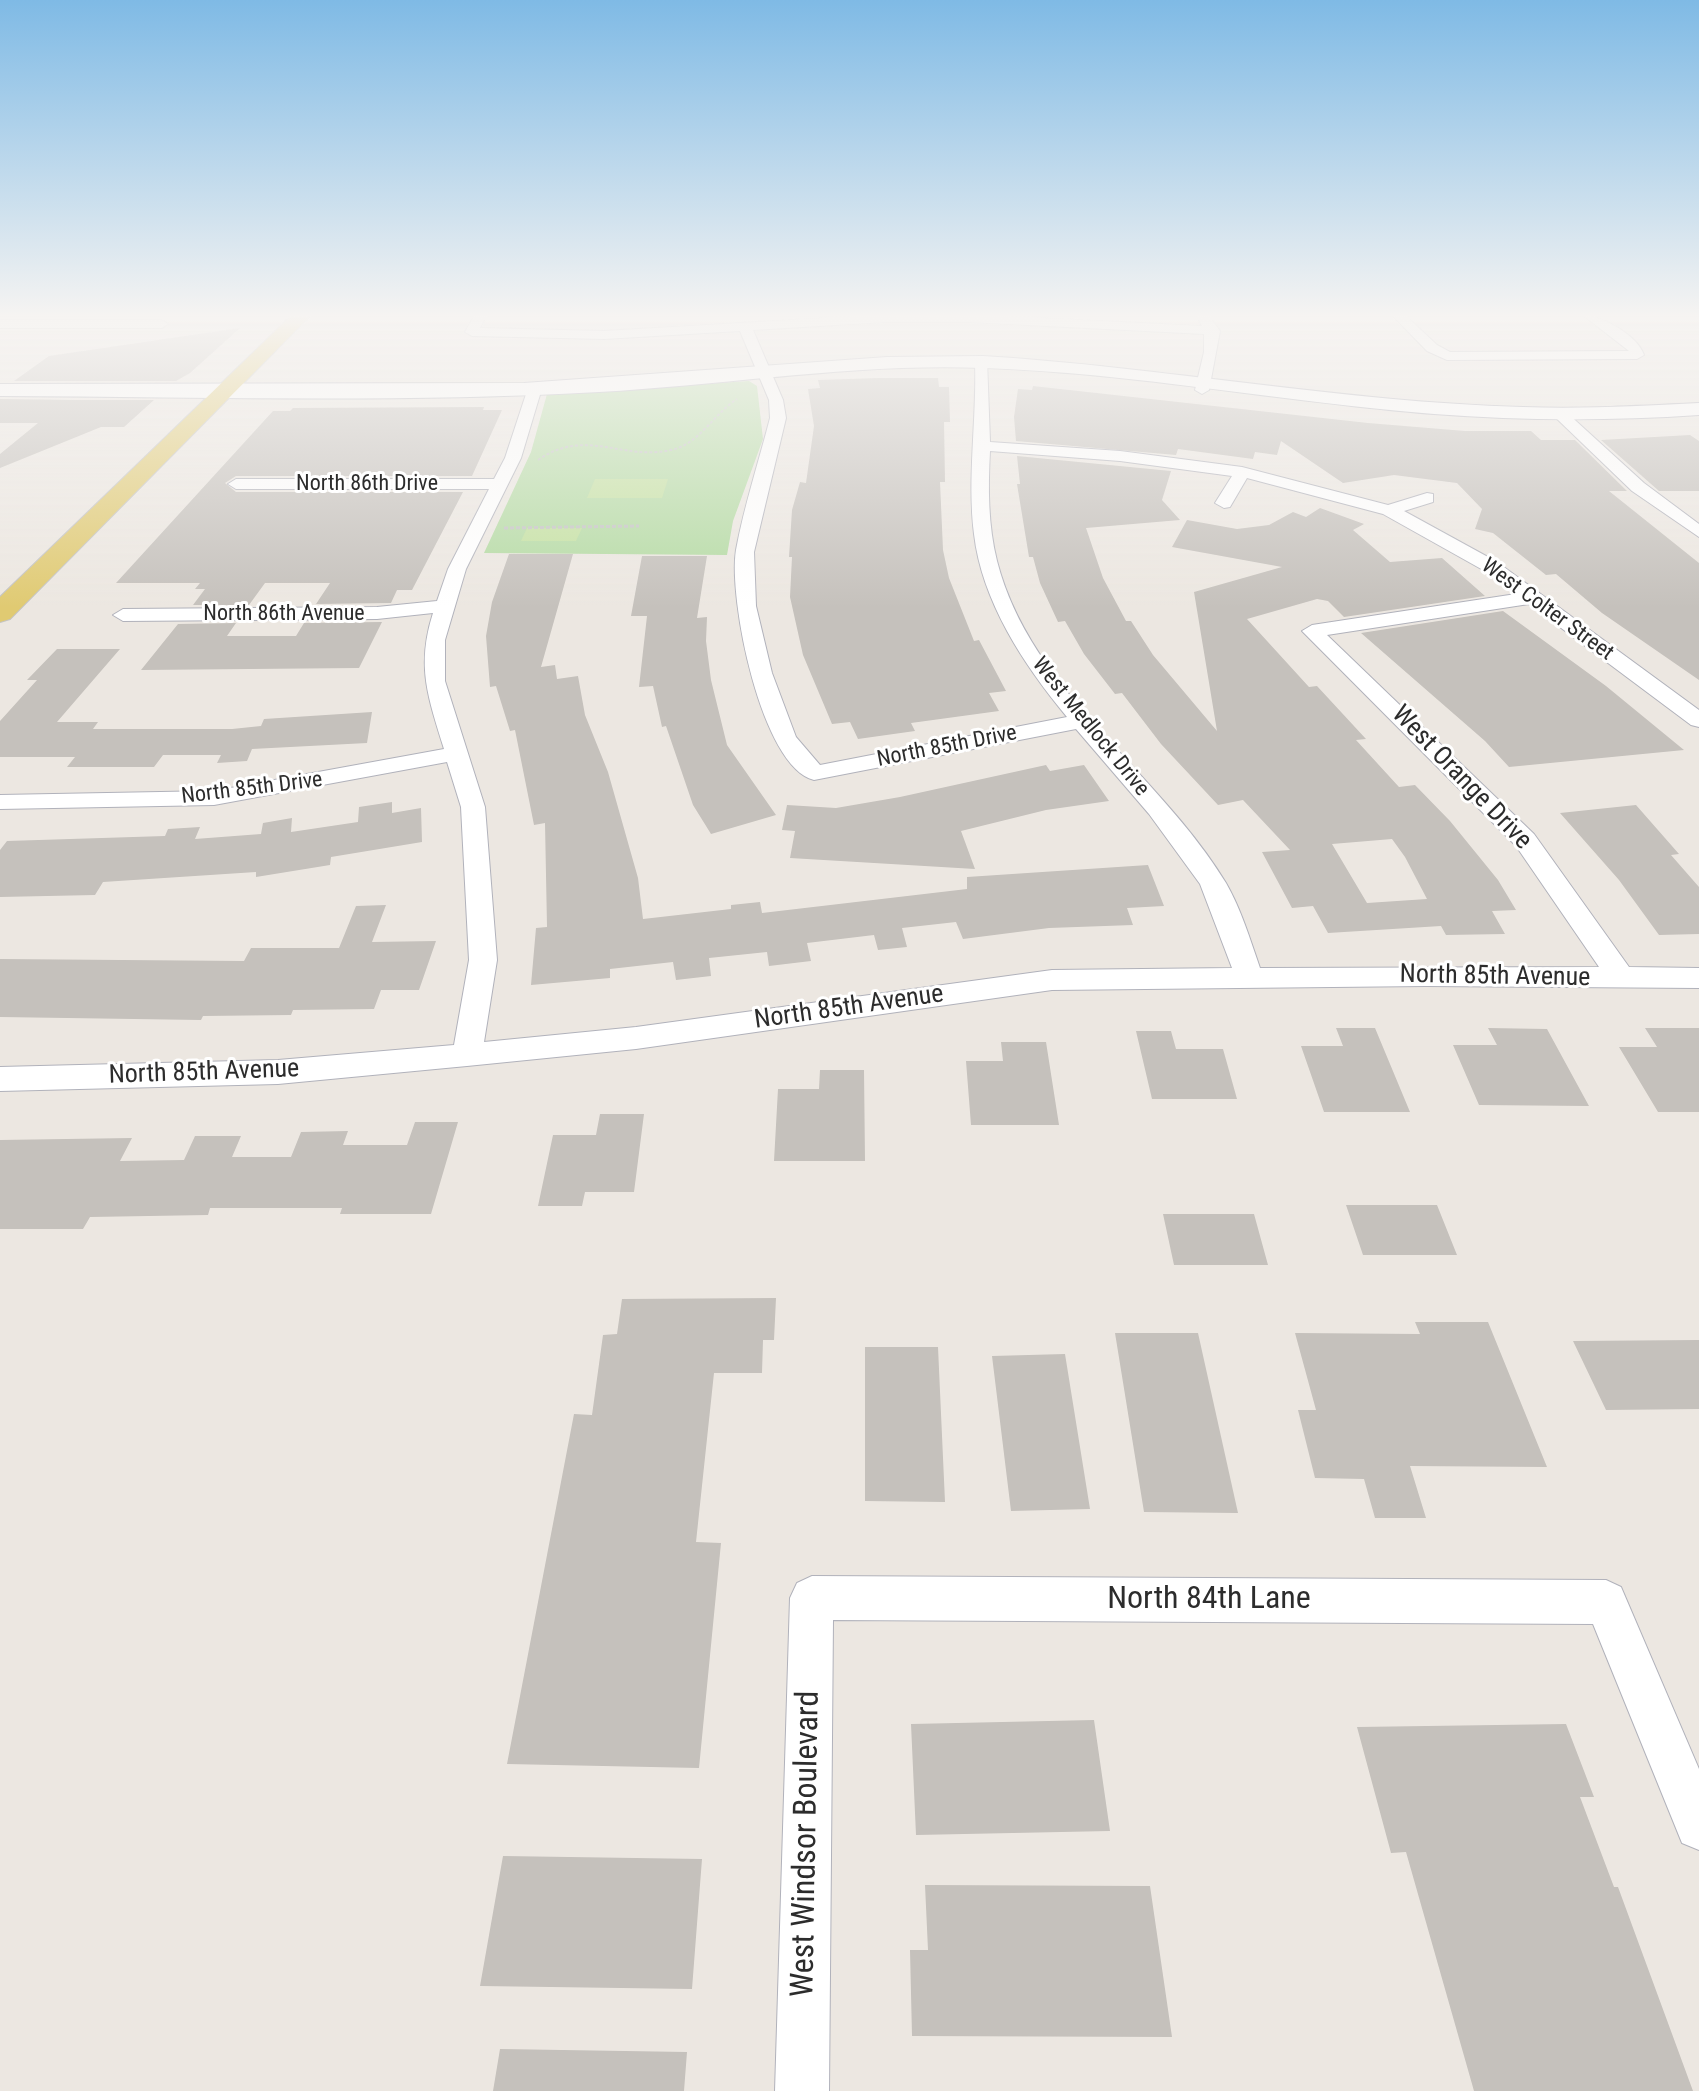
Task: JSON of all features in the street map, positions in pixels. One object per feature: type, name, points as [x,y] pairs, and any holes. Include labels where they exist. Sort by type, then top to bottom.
[{"type":"main road","points":[[0,613],[203,414]]},
{"type":"street","points":[[467,1055],[483,960],[473,807],[454,754],[434,681],[435,640],[457,569],[522,435],[528,414]]},
{"type":"street","name":"North 85th Drive","points":[[777,414],[776,437],[745,552],[746,606],[761,673],[785,739],[814,773],[1081,721]]},
{"type":"street","name":"West Medlock Drive","points":[[983,414],[983,446],[978,486],[981,532],[996,589],[1028,652],[1081,721],[1175,829],[1214,885],[1250,978]]},
{"type":"street","points":[[1423,414],[1699,420]]},
{"type":"street","points":[[1564,418],[1638,414]]},
{"type":"street","points":[[1564,418],[1669,511],[1699,532]]},
{"type":"street","points":[[983,446],[1120,456],[1242,472],[1389,510],[1427,498]]},
{"type":"street","points":[[1224,503],[1242,472]]},
{"type":"street","name":"North 86th Drive","points":[[236,484],[502,478]]},
{"type":"street","name":"West Colter Street","points":[[1389,510],[1490,566],[1699,720]]},
{"type":"street","points":[[1669,511],[1699,510]]},
{"type":"street","name":"West Orange Drive","points":[[1531,598],[1312,631],[1525,840],[1621,978]]},
{"type":"street","name":"North 86th Avenue","points":[[123,615],[377,613],[444,606]]},
{"type":"street","name":"North 85th Drive","points":[[0,802],[214,798],[454,754]]},
{"type":"street","name":"North 85th Avenue","points":[[0,1079],[278,1072],[467,1055],[636,1038],[1052,980],[1699,978]]},
{"type":"street","name":"North 84th Lane","points":[[812,1598],[1606,1602],[1699,1826]]},
{"type":"street","name":"West Windsor Boulevard","points":[[802,2091],[812,1598]]},
{"type":"path","points":[[502,478],[529,471],[560,444],[602,445],[631,453],[674,449],[696,440],[717,414]]},
{"type":"path","points":[[476,529],[639,526]]},
{"type":"green space","points":[[542,414],[760,414],[763,439],[733,521],[727,555],[484,553],[531,452]]},
{"type":"green space","points":[[595,479],[668,479],[662,498],[587,498]]},
{"type":"green space","points":[[527,528],[582,528],[576,541],[521,541]]},
{"type":"building","points":[[0,414],[139,414],[124,427],[101,427],[0,468],[0,454],[38,423],[0,423]]},
{"type":"building","points":[[271,414],[500,414],[472,476],[236,476],[225,483],[236,492],[463,492],[412,590],[397,590],[391,603],[316,604],[330,583],[265,583],[249,605],[193,605],[205,589],[195,589],[200,583],[116,583]]},
{"type":"building","points":[[812,414],[950,414],[950,422],[944,422],[945,482],[940,482],[943,550],[949,578],[974,641],[979,640],[1006,691],[989,693],[999,711],[911,723],[915,731],[858,739],[850,722],[832,724],[803,655],[790,597],[792,510],[800,482],[806,483],[814,426]]},
{"type":"building","points":[[1014,414],[1283,414],[1465,431],[1531,431],[1541,440],[1575,440],[1627,491],[1609,491],[1699,563],[1699,680],[1602,613],[1556,574],[1546,575],[1493,533],[1475,529],[1482,509],[1457,483],[1394,475],[1343,483],[1281,441],[1277,455],[1255,452],[1253,459],[1178,449],[1176,455],[1016,441]]},
{"type":"building","points":[[1690,435],[1699,441],[1699,491],[1659,491],[1601,440]]},
{"type":"building","points":[[1017,456],[1171,471],[1162,500],[1180,520],[1086,528],[1103,578],[1126,621],[1131,621],[1153,655],[1217,731],[1194,592],[1282,567],[1172,547],[1187,520],[1237,529],[1269,525],[1293,512],[1306,517],[1320,508],[1364,524],[1353,530],[1390,562],[1442,558],[1485,596],[1344,617],[1328,601],[1317,599],[1247,619],[1309,687],[1317,686],[1366,739],[1356,740],[1399,787],[1415,785],[1450,821],[1498,880],[1516,910],[1492,911],[1505,934],[1446,935],[1441,926],[1328,933],[1313,906],[1292,908],[1262,852],[1290,850],[1243,800],[1218,805],[1161,744],[1122,693],[1115,694],[1084,654],[1065,621],[1058,622],[1040,583],[1033,557],[1029,557],[1017,484],[1020,484]],"holes":[[[1392,839],[1427,899],[1367,903],[1332,844]]]},
{"type":"building","points":[[509,554],[573,554],[541,667],[555,665],[557,679],[578,676],[585,715],[608,772],[638,878],[643,919],[731,909],[731,905],[760,902],[762,913],[967,889],[967,877],[1148,865],[1164,906],[1127,908],[1133,925],[1049,928],[963,939],[956,922],[902,928],[907,947],[878,950],[874,935],[807,943],[811,961],[769,966],[767,952],[709,958],[711,976],[676,980],[673,962],[610,969],[610,978],[531,985],[536,928],[547,927],[545,823],[534,825],[515,730],[510,731],[496,686],[490,687],[486,636],[492,602]]},
{"type":"building","points":[[642,556],[707,556],[697,618],[707,617],[706,641],[711,680],[727,745],[776,815],[711,834],[693,805],[666,726],[662,727],[653,686],[639,687],[647,616],[631,616]]},
{"type":"building","points":[[1503,611],[1606,686],[1684,750],[1509,767],[1485,741],[1361,633]]},
{"type":"building","points":[[382,622],[359,668],[141,670],[178,624],[236,623],[227,636],[296,636],[304,623]]},
{"type":"building","points":[[57,649],[120,649],[57,722],[98,722],[93,729],[232,729],[261,726],[264,719],[372,712],[367,743],[252,749],[247,761],[217,763],[221,755],[163,755],[154,767],[67,767],[75,757],[0,757],[0,721],[37,680],[27,680]]},
{"type":"building","points":[[1046,765],[1050,771],[1084,765],[1109,801],[1046,810],[961,831],[975,869],[790,858],[795,831],[782,830],[787,805],[836,808]]},
{"type":"building","points":[[392,802],[392,813],[421,808],[422,842],[331,857],[330,865],[256,877],[256,872],[103,882],[95,895],[0,897],[0,850],[7,841],[165,836],[168,829],[200,827],[195,839],[261,834],[263,823],[292,818],[291,832],[358,822],[359,807]]},
{"type":"building","points":[[1636,805],[1679,854],[1671,855],[1699,887],[1699,934],[1659,935],[1619,880],[1560,813]]},
{"type":"building","points":[[386,905],[372,942],[436,941],[419,990],[381,990],[374,1009],[293,1010],[291,1015],[203,1016],[201,1020],[0,1017],[0,959],[244,961],[251,948],[339,948],[356,906]]},
{"type":"building","points":[[1336,1028],[1375,1028],[1410,1112],[1324,1112],[1301,1046],[1343,1046]]},
{"type":"building","points":[[1488,1028],[1547,1029],[1589,1106],[1479,1105],[1453,1045],[1497,1045]]},
{"type":"building","points":[[1645,1028],[1699,1028],[1699,1112],[1658,1112],[1619,1047],[1657,1047]]},
{"type":"building","points":[[1136,1031],[1171,1031],[1176,1049],[1223,1049],[1237,1099],[1152,1099]]},
{"type":"building","points":[[1001,1042],[1046,1042],[1059,1125],[971,1125],[966,1061],[1003,1061]]},
{"type":"building","points":[[820,1070],[864,1070],[865,1161],[774,1161],[778,1089],[819,1089]]},
{"type":"building","points":[[600,1114],[644,1114],[634,1192],[585,1192],[582,1206],[538,1206],[553,1135],[596,1135]]},
{"type":"building","points":[[415,1122],[458,1122],[431,1214],[340,1214],[342,1208],[210,1208],[208,1215],[90,1217],[83,1229],[0,1229],[0,1140],[132,1138],[120,1161],[184,1160],[195,1136],[241,1136],[232,1157],[291,1157],[301,1132],[348,1131],[343,1145],[407,1145]]},
{"type":"building","points":[[1346,1205],[1437,1205],[1457,1255],[1363,1255]]},
{"type":"building","points":[[1163,1214],[1254,1214],[1268,1265],[1174,1265]]},
{"type":"building","points":[[776,1298],[774,1340],[763,1340],[762,1373],[714,1373],[696,1542],[721,1543],[699,1768],[507,1764],[574,1414],[592,1415],[603,1335],[617,1334],[622,1299]]},
{"type":"building","points":[[1415,1322],[1488,1322],[1547,1467],[1410,1466],[1426,1518],[1375,1518],[1364,1479],[1315,1478],[1298,1410],[1316,1410],[1295,1333],[1420,1334]]},
{"type":"building","points":[[1115,1333],[1198,1333],[1238,1513],[1144,1512]]},
{"type":"building","points":[[1699,1340],[1699,1409],[1606,1410],[1573,1341]]},
{"type":"building","points":[[865,1347],[938,1347],[945,1502],[865,1501]]},
{"type":"building","points":[[1065,1354],[1090,1509],[1011,1511],[992,1356]]},
{"type":"building","points":[[1094,1720],[1110,1831],[916,1835],[911,1724]]},
{"type":"building","points":[[1566,1724],[1594,1797],[1580,1797],[1614,1887],[1618,1887],[1693,2091],[1474,2091],[1406,1852],[1391,1853],[1357,1727]]},
{"type":"building","points":[[503,1856],[702,1859],[692,1989],[480,1986]]},
{"type":"building","points":[[925,1885],[1150,1886],[1172,2037],[912,2036],[910,1950],[928,1950]]},
{"type":"building","points":[[500,2049],[687,2052],[684,2091],[493,2091]]}]
